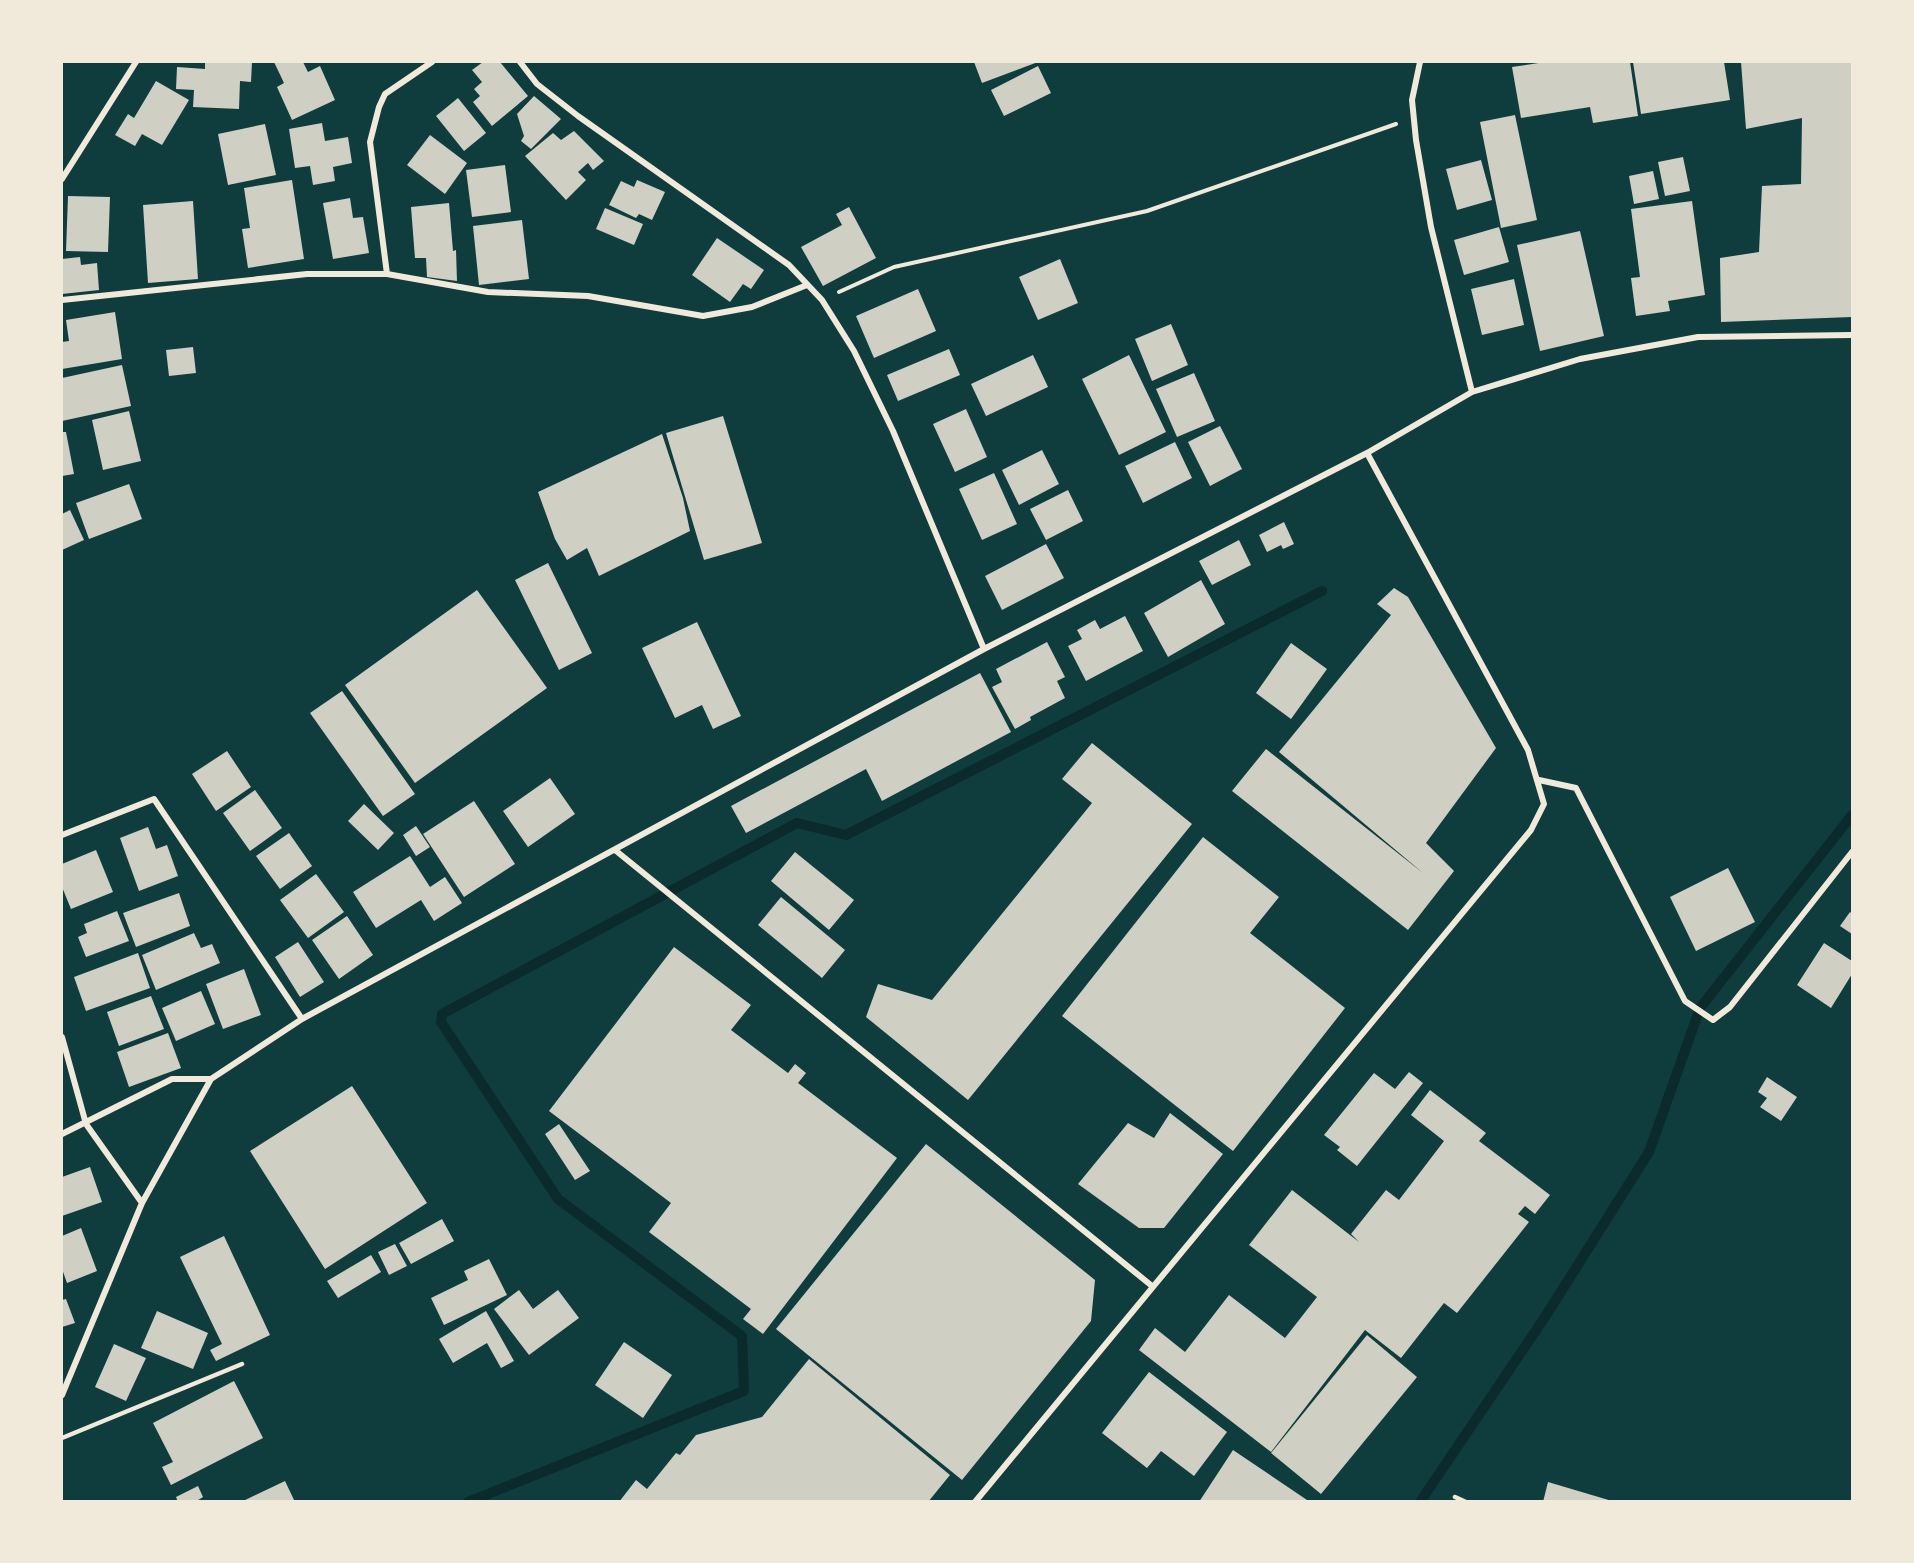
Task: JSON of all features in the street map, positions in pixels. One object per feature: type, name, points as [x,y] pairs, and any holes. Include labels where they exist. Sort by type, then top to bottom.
[{"type":"street","points":[[62,179],[136,62]]},
{"type":"street","points":[[387,274],[370,142],[386,94],[432,62]]},
{"type":"street","points":[[520,62],[537,84],[578,116],[789,265],[822,300],[854,351],[893,431],[984,649]]},
{"type":"street","points":[[1420,62],[1412,100],[1431,227],[1472,392]]},
{"type":"street","points":[[62,300],[307,274],[387,274],[488,292],[588,296],[703,316],[752,307],[807,285]]},
{"type":"street","points":[[62,1395],[141,1203],[211,1079],[302,1019],[984,649],[1367,453],[1472,392],[1580,359],[1698,337],[1852,335]]},
{"type":"street","points":[[975,1502],[1531,830],[1544,804],[1539,780],[1528,750],[1367,453]]},
{"type":"street","points":[[1539,780],[1576,788],[1685,1001],[1713,1020],[1730,1007],[1852,852]]},
{"type":"street","points":[[62,836],[154,799],[302,1019]]},
{"type":"street","points":[[615,850],[1152,1286]]},
{"type":"street","points":[[62,1037],[86,1124],[141,1203]]},
{"type":"street","points":[[62,1134],[172,1079],[211,1079]]},
{"type":"lane","points":[[62,1438],[242,1364]]},
{"type":"lane","points":[[1455,1497],[1466,1502]]},
{"type":"path","points":[[822,300],[894,267],[1148,211],[1414,118]]},
{"type":"building","points":[[205,62],[252,62],[251,82],[240,81],[239,109],[193,107],[194,90],[176,89],[177,67],[205,69]]},
{"type":"building","points":[[274,62],[303,62],[308,72],[320,66],[335,100],[292,120],[277,87],[284,83]]},
{"type":"building","points":[[483,62],[500,62],[528,96],[492,126],[473,102],[480,96],[474,89],[482,82],[472,70]]},
{"type":"building","points":[[974,62],[1038,62],[982,83]]},
{"type":"building","points":[[1545,62],[1630,62],[1638,116],[1593,123],[1590,107],[1521,118],[1512,67]]},
{"type":"building","points":[[1633,62],[1724,62],[1730,100],[1641,114]]},
{"type":"building","points":[[1741,62],[1852,62],[1852,317],[1721,322],[1720,258],[1759,252],[1762,186],[1801,184],[1802,118],[1746,129]]},
{"type":"building","points":[[1038,66],[1051,93],[1004,116],[991,90]]},
{"type":"building","points":[[156,81],[189,100],[162,145],[142,134],[135,146],[115,135],[128,114],[134,118]]},
{"type":"building","points":[[534,96],[561,119],[531,149],[521,141],[524,136],[517,114]]},
{"type":"building","points":[[458,98],[486,133],[464,151],[436,116]]},
{"type":"building","points":[[1515,115],[1537,220],[1501,228],[1480,122]]},
{"type":"building","points":[[322,123],[325,141],[348,137],[352,163],[333,167],[335,181],[313,185],[310,166],[295,168],[289,129]]},
{"type":"building","points":[[265,124],[276,175],[228,185],[218,134]]},
{"type":"building","points":[[574,131],[604,161],[593,170],[588,163],[578,172],[586,180],[566,200],[525,156],[553,133],[561,140]]},
{"type":"building","points":[[430,135],[467,163],[445,194],[407,165]]},
{"type":"building","points":[[1683,157],[1690,191],[1665,196],[1658,162]]},
{"type":"building","points":[[1481,160],[1492,200],[1457,210],[1446,169]]},
{"type":"building","points":[[505,165],[511,212],[472,217],[466,170]]},
{"type":"building","points":[[1653,171],[1659,199],[1634,204],[1629,176]]},
{"type":"building","points":[[292,180],[304,259],[248,268],[242,229],[250,228],[244,188]]},
{"type":"building","points":[[637,180],[665,192],[652,220],[639,214],[636,218],[609,205],[621,181],[634,187]]},
{"type":"building","points":[[68,196],[110,197],[108,252],[66,251]]},
{"type":"building","points":[[350,198],[353,218],[363,217],[369,253],[333,259],[323,203]]},
{"type":"building","points":[[193,201],[198,279],[148,283],[143,205]]},
{"type":"building","points":[[1692,201],[1705,295],[1668,301],[1670,311],[1636,316],[1631,278],[1640,277],[1631,209]]},
{"type":"building","points":[[449,203],[453,251],[456,250],[457,281],[427,277],[426,258],[415,258],[411,207]]},
{"type":"building","points":[[849,207],[876,258],[823,286],[801,247],[842,225],[836,214]]},
{"type":"building","points":[[605,208],[643,224],[634,245],[596,229]]},
{"type":"building","points":[[522,220],[529,279],[479,285],[473,226]]},
{"type":"building","points":[[1499,227],[1509,262],[1464,275],[1454,240]]},
{"type":"building","points":[[1580,231],[1604,336],[1540,351],[1517,245]]},
{"type":"building","points":[[717,238],[764,270],[751,289],[743,284],[730,302],[692,275]]},
{"type":"building","points":[[80,257],[81,265],[97,263],[99,290],[62,294],[62,259]]},
{"type":"building","points":[[1060,259],[1078,303],[1038,320],[1019,277]]},
{"type":"building","points":[[1514,279],[1524,325],[1482,335],[1471,289]]},
{"type":"building","points":[[918,289],[936,331],[874,358],[856,316]]},
{"type":"building","points":[[115,312],[122,359],[62,369],[62,342],[69,341],[66,320]]},
{"type":"building","points":[[1171,324],[1188,365],[1152,381],[1135,339]]},
{"type":"building","points":[[193,347],[196,373],[169,376],[166,350]]},
{"type":"building","points":[[949,349],[960,375],[898,401],[887,375]]},
{"type":"building","points":[[1033,355],[1048,387],[986,416],[971,384]]},
{"type":"building","points":[[1129,355],[1166,432],[1119,455],[1082,379]]},
{"type":"building","points":[[122,365],[131,406],[62,421],[62,378]]},
{"type":"building","points":[[1194,373],[1215,421],[1177,437],[1156,389]]},
{"type":"building","points":[[966,409],[987,457],[955,472],[933,424]]},
{"type":"building","points":[[129,411],[141,461],[103,470],[92,420]]},
{"type":"building","points":[[723,416],[762,543],[704,560],[666,433]]},
{"type":"building","points":[[1220,426],[1242,469],[1210,486],[1188,442]]},
{"type":"building","points":[[62,432],[66,432],[74,474],[62,476]]},
{"type":"building","points":[[662,434],[683,498],[690,531],[599,576],[587,548],[567,560],[555,539],[538,492]]},
{"type":"building","points":[[1175,442],[1192,478],[1143,503],[1125,466]]},
{"type":"building","points":[[1042,450],[1059,484],[1019,505],[1002,470]]},
{"type":"building","points":[[994,473],[1017,524],[982,540],[959,489]]},
{"type":"building","points":[[129,484],[142,519],[89,539],[76,503]]},
{"type":"building","points":[[1068,490],[1083,521],[1046,540],[1030,509]]},
{"type":"building","points":[[70,510],[84,540],[62,550],[62,514]]},
{"type":"building","points":[[1284,522],[1294,544],[1283,549],[1281,545],[1267,552],[1259,535]]},
{"type":"building","points":[[1239,540],[1251,565],[1212,585],[1199,561]]},
{"type":"building","points":[[1046,544],[1064,578],[1002,610],[985,576]]},
{"type":"building","points":[[548,563],[592,653],[559,670],[515,580]]},
{"type":"building","points":[[1201,580],[1225,624],[1168,657],[1144,613]]},
{"type":"building","points":[[1394,588],[1408,597],[1496,748],[1426,843],[1454,871],[1408,930],[1232,791],[1266,749],[1423,873],[1279,752],[1391,615],[1377,604]]},
{"type":"building","points":[[477,590],[547,688],[415,783],[345,685]]},
{"type":"building","points":[[1125,616],[1143,651],[1086,681],[1068,646],[1082,639],[1077,630],[1095,620],[1100,629]]},
{"type":"building","points":[[697,622],[741,716],[713,729],[702,705],[675,718],[642,648]]},
{"type":"building","points":[[1047,642],[1065,677],[1057,681],[1065,698],[1030,717],[1031,720],[1015,729],[992,687],[1002,682],[996,669]]},
{"type":"building","points":[[1291,643],[1327,669],[1291,719],[1256,693]]},
{"type":"building","points":[[980,673],[1011,732],[882,801],[866,769],[746,833],[731,806]]},
{"type":"building","points":[[342,691],[415,794],[383,816],[310,713]]},
{"type":"building","points":[[1092,743],[1192,824],[968,1100],[866,1017],[878,984],[932,1000],[1092,803],[1062,779]]},
{"type":"building","points":[[227,751],[251,787],[216,811],[192,774]]},
{"type":"building","points":[[550,778],[575,814],[528,847],[503,811]]},
{"type":"building","points":[[255,790],[282,828],[250,851],[223,813]]},
{"type":"building","points":[[474,801],[515,864],[464,897],[423,834]]},
{"type":"building","points":[[364,804],[394,833],[378,850],[348,821]]},
{"type":"building","points":[[416,826],[430,847],[416,856],[403,835]]},
{"type":"building","points":[[148,827],[156,849],[167,845],[178,876],[139,891],[120,838]]},
{"type":"building","points":[[289,833],[312,866],[280,889],[256,856]]},
{"type":"building","points":[[1203,837],[1279,897],[1250,933],[1345,1008],[1233,1151],[1062,1016]]},
{"type":"building","points":[[96,850],[113,892],[71,909],[62,887],[62,864]]},
{"type":"building","points":[[795,852],[854,900],[829,930],[771,881]]},
{"type":"building","points":[[410,856],[430,887],[445,877],[462,903],[434,921],[421,900],[376,928],[353,892]]},
{"type":"building","points":[[1728,868],[1755,922],[1696,951],[1670,897]]},
{"type":"building","points":[[316,874],[344,912],[308,938],[280,900]]},
{"type":"building","points":[[179,893],[190,926],[136,947],[123,913]]},
{"type":"building","points":[[781,897],[845,950],[822,978],[758,925]]},
{"type":"building","points":[[117,911],[129,941],[86,957],[78,937],[87,933],[84,924]]},
{"type":"building","points":[[1850,912],[1852,914],[1852,934],[1840,926]]},
{"type":"building","points":[[347,916],[373,955],[339,979],[312,940]]},
{"type":"building","points":[[194,933],[201,948],[212,944],[220,963],[156,990],[142,955]]},
{"type":"building","points":[[298,942],[324,982],[300,997],[275,957]]},
{"type":"building","points":[[1824,943],[1852,961],[1852,974],[1831,1008],[1797,985]]},
{"type":"building","points":[[674,947],[751,1005],[731,1030],[788,1073],[795,1064],[806,1073],[798,1083],[897,1158],[763,1334],[743,1319],[751,1309],[649,1232],[671,1203],[549,1111]]},
{"type":"building","points":[[138,953],[150,988],[86,1011],[74,977]]},
{"type":"building","points":[[244,969],[261,1015],[223,1029],[206,984]]},
{"type":"building","points":[[201,991],[215,1024],[176,1041],[162,1008]]},
{"type":"building","points":[[151,996],[164,1029],[119,1046],[107,1012]]},
{"type":"building","points":[[168,1033],[181,1068],[129,1087],[117,1052]]},
{"type":"building","points":[[1409,1072],[1423,1083],[1357,1166],[1337,1150],[1340,1147],[1324,1135],[1374,1073],[1395,1089]]},
{"type":"building","points":[[1767,1077],[1797,1097],[1781,1121],[1760,1107],[1767,1098],[1758,1092]]},
{"type":"building","points":[[352,1086],[427,1203],[325,1269],[250,1151]]},
{"type":"building","points":[[1430,1090],[1486,1133],[1479,1141],[1550,1195],[1535,1214],[1525,1206],[1518,1214],[1529,1222],[1457,1313],[1444,1303],[1401,1358],[1365,1330],[1271,1452],[1139,1350],[1155,1328],[1185,1352],[1229,1295],[1285,1338],[1317,1297],[1249,1245],[1292,1190],[1359,1242],[1351,1234],[1386,1190],[1399,1200],[1444,1141],[1411,1115]]},
{"type":"building","points":[[1170,1113],[1223,1154],[1164,1228],[1139,1228],[1078,1184],[1128,1123],[1154,1138]]},
{"type":"building","points":[[559,1124],[590,1171],[575,1180],[545,1134]]},
{"type":"building","points":[[926,1144],[1095,1280],[1091,1321],[962,1480],[776,1329]]},
{"type":"building","points":[[90,1167],[102,1202],[62,1216],[62,1177]]},
{"type":"building","points":[[442,1219],[454,1241],[411,1264],[399,1243]]},
{"type":"building","points":[[81,1228],[97,1271],[67,1283],[62,1269],[62,1236]]},
{"type":"building","points":[[224,1236],[270,1335],[216,1361],[210,1350],[222,1344],[180,1257]]},
{"type":"building","points":[[395,1244],[407,1266],[389,1275],[378,1252]]},
{"type":"building","points":[[371,1255],[381,1272],[338,1298],[327,1281]]},
{"type":"building","points":[[489,1259],[507,1295],[444,1325],[431,1298],[468,1280],[464,1271]]},
{"type":"building","points":[[519,1290],[533,1309],[558,1290],[579,1318],[529,1355],[494,1309]]},
{"type":"building","points":[[66,1299],[75,1323],[62,1327],[62,1300]]},
{"type":"building","points":[[157,1311],[208,1333],[193,1369],[141,1348]]},
{"type":"building","points":[[486,1311],[514,1361],[501,1368],[487,1343],[453,1363],[439,1339]]},
{"type":"building","points":[[1367,1335],[1417,1377],[1321,1494],[1271,1453]]},
{"type":"building","points":[[624,1342],[672,1375],[643,1418],[595,1385]]},
{"type":"building","points":[[114,1344],[146,1358],[126,1401],[95,1387]]},
{"type":"building","points":[[809,1359],[950,1475],[928,1502],[619,1502],[636,1480],[647,1489],[676,1453],[680,1455],[696,1435],[762,1417]]},
{"type":"building","points":[[1149,1372],[1227,1432],[1194,1476],[1161,1451],[1147,1468],[1102,1433]]},
{"type":"building","points":[[234,1381],[263,1438],[171,1485],[162,1467],[173,1462],[153,1423]]},
{"type":"building","points":[[1233,1450],[1310,1502],[1199,1502]]},
{"type":"building","points":[[285,1481],[295,1502],[241,1502]]},
{"type":"building","points":[[1548,1482],[1612,1501],[1543,1502]]},
{"type":"building","points":[[198,1486],[203,1497],[195,1502],[178,1502],[176,1497]]},
{"type":"waterway","points":[[468,1502],[744,1391],[742,1336],[558,1199],[441,1022],[442,1014],[797,823],[846,835],[1322,591]]},
{"type":"waterway","points":[[1420,1502],[1545,1317],[1649,1152],[1700,1008],[1852,815]]}]
